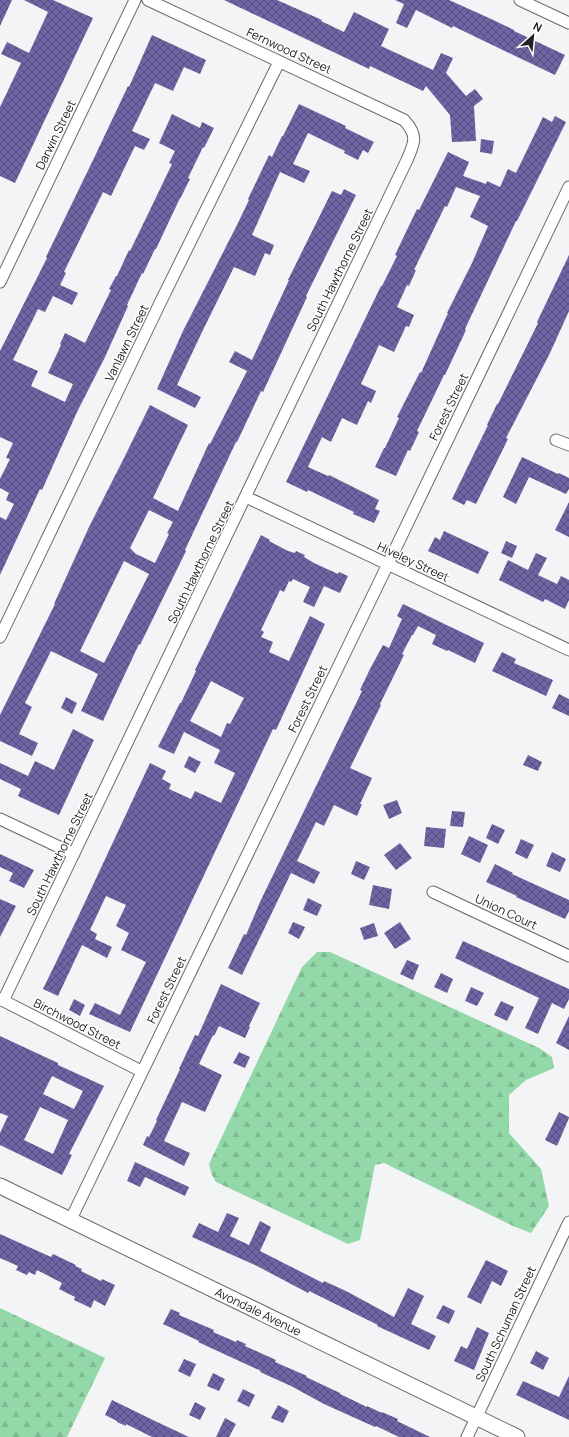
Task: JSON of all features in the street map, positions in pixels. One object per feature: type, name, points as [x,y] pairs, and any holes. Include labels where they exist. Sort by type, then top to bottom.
[{"type":"street","name":"Darwin Street","points":[[0,282],[4,265],[135,0]]},
{"type":"street","name":"Fernwood Street","points":[[148,0],[404,120],[414,132]]},
{"type":"street","points":[[520,0],[569,23]]},
{"type":"street","name":"Vanlawn Street","points":[[0,637],[161,301],[279,62]]},
{"type":"street","name":"South Hawthorne Street","points":[[2,1000],[74,854],[407,160],[414,143],[414,132]]},
{"type":"street","name":"Forest Street","points":[[70,1221],[141,1071],[388,564],[569,187]]},
{"type":"street","points":[[556,440],[569,446]]},
{"type":"street","name":"Hiveley Street","points":[[246,497],[569,650]]},
{"type":"street","points":[[0,819],[74,854]]},
{"type":"street","name":"Union Court","points":[[433,892],[569,956]]},
{"type":"street","name":"Birchwood Street","points":[[2,1000],[141,1071]]},
{"type":"street","name":"Avondale Avenue","points":[[0,1186],[517,1437]]},
{"type":"street","name":"South Schuman Street","points":[[467,1437],[569,1222]]},
{"type":"green space","points":[[317,952],[330,952],[539,1048],[552,1057],[554,1068],[526,1080],[509,1095],[509,1133],[541,1169],[549,1206],[531,1233],[513,1226],[384,1163],[375,1165],[360,1240],[348,1244],[216,1182],[209,1164],[302,967]]},
{"type":"green space","points":[[0,1308],[105,1358],[67,1437],[0,1437]]},
{"type":"building","points":[[0,0],[12,0],[0,26]]},
{"type":"building","points":[[24,0],[53,0],[93,18],[15,183],[0,176],[0,107],[21,63],[1,54],[7,42],[29,53],[48,12]]},
{"type":"building","points":[[224,0],[277,0],[322,20],[321,21],[344,32],[354,12],[389,29],[381,46],[433,70],[441,53],[453,58],[446,73],[466,96],[475,89],[483,99],[474,106],[476,141],[452,142],[450,115],[426,86],[423,91],[370,66],[369,69]]},
{"type":"building","points":[[395,0],[449,0],[565,55],[555,75],[416,10],[407,28],[396,23],[404,4]]},
{"type":"building","points":[[152,35],[206,60],[200,74],[184,67],[173,91],[155,83],[132,131],[150,139],[144,150],[135,146],[111,196],[103,192],[64,272],[66,273],[60,285],[78,293],[72,305],[53,296],[45,312],[38,309],[13,360],[38,371],[31,386],[65,402],[73,384],[48,373],[65,333],[85,343],[111,290],[109,289],[129,250],[130,251],[172,164],[169,163],[175,151],[159,143],[172,114],[200,128],[202,122],[214,128],[188,178],[190,179],[156,249],[143,274],[142,273],[105,357],[77,412],[42,490],[40,489],[0,575],[0,517],[6,520],[14,504],[6,500],[9,493],[0,488],[0,479],[10,459],[6,458],[13,443],[0,437],[0,351],[47,258],[46,257],[128,86],[129,87]]},
{"type":"building","points":[[299,104],[346,126],[345,128],[374,142],[368,153],[363,150],[358,160],[344,153],[345,151],[308,133],[293,164],[310,171],[304,183],[280,172],[252,235],[274,245],[270,255],[265,253],[255,276],[234,267],[177,385],[201,397],[195,408],[157,389],[183,331],[237,225],[269,155],[272,157]]},
{"type":"building","points":[[555,116],[566,122],[516,221],[445,375],[417,431],[419,432],[410,451],[408,450],[396,476],[375,467],[399,418],[397,417],[420,372],[421,373],[447,313],[472,263],[488,226],[470,217],[480,196],[456,187],[447,207],[445,206],[414,270],[416,270],[409,286],[407,285],[397,307],[414,315],[409,327],[406,326],[394,352],[379,345],[361,384],[376,391],[371,403],[368,401],[357,425],[342,418],[331,442],[322,437],[308,467],[328,476],[329,475],[379,500],[375,509],[380,511],[374,523],[353,514],[354,512],[308,490],[307,492],[286,482],[397,256],[395,255],[417,209],[419,210],[448,152],[469,162],[463,176],[486,184],[487,181],[500,187],[508,169],[516,173],[543,117],[552,122]]},
{"type":"building","points":[[481,139],[494,141],[492,154],[480,152]]},
{"type":"building","points":[[344,189],[356,195],[306,296],[307,297],[263,392],[261,391],[236,442],[185,550],[186,551],[140,645],[139,644],[103,721],[81,711],[98,674],[51,651],[25,703],[32,707],[19,734],[38,743],[32,756],[0,741],[0,715],[55,604],[89,527],[150,405],[188,425],[153,498],[178,511],[209,443],[210,444],[247,371],[229,362],[235,351],[252,360],[288,280],[332,191],[341,195]],"holes":[[[149,510],[173,522],[155,563],[136,554],[130,548]],[[124,561],[149,574],[104,663],[80,651]]]},
{"type":"building","points":[[569,255],[569,311],[550,353],[506,438],[508,439],[476,504],[467,500],[464,505],[452,499],[497,404],[538,323],[537,322]]},
{"type":"building","points":[[522,457],[569,478],[569,489],[566,494],[529,477],[516,504],[503,497]]},
{"type":"building","points":[[569,502],[569,537],[555,530]]},
{"type":"building","points":[[444,531],[489,552],[478,574],[428,551],[435,537],[440,540]]},
{"type":"building","points":[[261,535],[288,551],[295,553],[296,551],[305,555],[304,557],[314,563],[338,574],[339,572],[348,576],[340,593],[324,586],[314,607],[303,602],[310,587],[293,579],[291,582],[289,581],[284,592],[280,590],[261,630],[264,632],[261,637],[273,642],[269,652],[289,661],[310,616],[325,624],[276,730],[273,729],[130,1032],[89,1014],[95,1003],[120,1015],[146,962],[121,950],[129,933],[116,926],[126,905],[106,896],[90,930],[97,934],[95,939],[112,947],[107,958],[82,945],[58,996],[43,989],[150,763],[166,771],[162,779],[171,784],[169,789],[191,799],[195,791],[221,803],[235,773],[214,763],[220,750],[184,732],[174,754],[158,747],[181,703],[196,671],[195,670]],"holes":[[[211,681],[244,698],[230,724],[227,723],[221,737],[190,721]]]},
{"type":"building","points":[[506,541],[517,546],[512,558],[501,553]]},
{"type":"building","points":[[536,553],[547,558],[538,575],[557,584],[561,576],[569,580],[569,600],[565,609],[545,599],[543,602],[499,580],[508,560],[528,570]]},
{"type":"building","points":[[403,604],[484,643],[475,663],[432,644],[436,635],[418,626],[402,654],[404,655],[350,768],[372,778],[360,804],[362,804],[357,816],[334,805],[324,826],[316,822],[297,861],[320,872],[314,884],[291,873],[242,975],[228,968],[244,934],[246,935],[260,902],[362,691],[360,690],[370,669],[383,645],[389,648],[402,619],[397,616]]},
{"type":"building","points":[[502,652],[516,659],[514,663],[553,680],[546,696],[492,671]]},
{"type":"building","points":[[559,694],[569,699],[569,716],[552,708]]},
{"type":"building","points":[[66,697],[77,703],[72,714],[61,708]]},
{"type":"building","points":[[73,729],[94,740],[59,815],[18,796],[21,789],[0,779],[0,763],[28,776],[35,761],[54,770]]},
{"type":"building","points":[[528,755],[542,762],[538,771],[523,765]]},
{"type":"building","points":[[189,756],[201,762],[195,773],[184,767]]},
{"type":"building","points":[[397,800],[402,813],[389,819],[383,805]]},
{"type":"building","points":[[452,811],[465,812],[463,827],[450,826]]},
{"type":"building","points":[[492,824],[505,830],[498,844],[486,838]]},
{"type":"building","points":[[426,827],[446,829],[444,848],[424,846]]},
{"type":"building","points":[[469,836],[488,845],[480,863],[461,854]]},
{"type":"building","points":[[521,839],[534,845],[527,859],[515,853]]},
{"type":"building","points":[[400,843],[412,858],[396,870],[384,855]]},
{"type":"building","points":[[552,852],[566,859],[560,872],[546,866]]},
{"type":"building","points":[[0,854],[34,870],[24,888],[9,881],[13,873],[0,867]]},
{"type":"building","points":[[356,861],[370,867],[364,880],[351,874]]},
{"type":"building","points":[[495,864],[513,873],[512,874],[569,900],[569,911],[565,919],[486,882]]},
{"type":"building","points":[[373,885],[392,889],[389,909],[369,905]]},
{"type":"building","points":[[308,898],[322,905],[317,916],[303,910]]},
{"type":"building","points":[[0,899],[16,906],[0,937]]},
{"type":"building","points":[[293,922],[305,927],[299,939],[288,933]]},
{"type":"building","points":[[400,922],[411,939],[395,949],[384,933]]},
{"type":"building","points":[[374,923],[378,936],[364,940],[360,928]]},
{"type":"building","points":[[463,941],[569,989],[569,999],[564,1009],[552,1003],[538,1034],[525,1028],[539,998],[455,958]]},
{"type":"building","points":[[407,960],[419,965],[413,980],[400,974]]},
{"type":"building","points":[[441,973],[453,979],[447,993],[434,987]]},
{"type":"building","points":[[221,984],[260,1003],[245,1038],[219,1026],[199,1064],[222,1075],[205,1112],[182,1102],[164,1141],[190,1153],[184,1166],[143,1145],[157,1121],[156,1120],[179,1069],[195,1035],[198,1036]]},
{"type":"building","points":[[471,987],[484,993],[477,1006],[465,1001]]},
{"type":"building","points":[[74,999],[85,1005],[80,1016],[69,1010]]},
{"type":"building","points":[[501,1001],[514,1007],[507,1021],[494,1015]]},
{"type":"building","points":[[569,1016],[569,1050],[556,1043]]},
{"type":"building","points":[[0,1036],[104,1086],[69,1154],[72,1155],[62,1175],[0,1145],[0,1133],[8,1116],[0,1113]],"holes":[[[52,1076],[83,1091],[74,1109],[43,1094]],[[40,1107],[68,1120],[53,1154],[24,1140]]]},
{"type":"building","points":[[239,1052],[250,1057],[245,1068],[233,1063]]},
{"type":"building","points":[[559,1112],[569,1118],[557,1146],[545,1140]]},
{"type":"building","points":[[135,1162],[189,1187],[185,1196],[145,1177],[140,1187],[127,1181]]},
{"type":"building","points":[[227,1213],[239,1218],[230,1236],[249,1245],[260,1221],[271,1227],[260,1251],[323,1283],[324,1281],[346,1291],[394,1317],[408,1288],[424,1296],[411,1324],[436,1336],[429,1350],[377,1326],[378,1325],[309,1291],[308,1293],[257,1266],[192,1237],[199,1223],[218,1232]]},
{"type":"building","points":[[0,1234],[51,1257],[53,1254],[76,1265],[75,1266],[82,1269],[81,1271],[101,1281],[102,1279],[115,1285],[105,1306],[94,1300],[91,1308],[74,1300],[75,1297],[59,1289],[62,1283],[37,1270],[35,1275],[29,1272],[27,1275],[16,1270],[18,1266],[0,1258]]},
{"type":"building","points":[[486,1260],[508,1271],[501,1286],[492,1281],[481,1304],[467,1297]]},
{"type":"building","points":[[443,1305],[455,1311],[449,1324],[436,1318]]},
{"type":"building","points":[[171,1309],[180,1313],[179,1315],[214,1330],[213,1332],[236,1342],[237,1340],[246,1344],[245,1346],[276,1360],[275,1362],[307,1376],[306,1377],[367,1407],[398,1419],[397,1421],[430,1437],[399,1437],[324,1404],[291,1386],[260,1372],[261,1371],[198,1342],[199,1341],[163,1324]]},
{"type":"building","points":[[477,1327],[489,1333],[474,1370],[454,1361],[461,1346],[467,1349]]},
{"type":"building","points":[[536,1351],[549,1358],[543,1370],[530,1363]]},
{"type":"building","points":[[184,1359],[196,1364],[190,1377],[178,1371]]},
{"type":"building","points":[[213,1373],[225,1379],[219,1391],[207,1386]]},
{"type":"building","points":[[569,1376],[569,1420],[516,1395],[523,1381],[559,1397]]},
{"type":"building","points":[[243,1389],[255,1395],[249,1407],[237,1401]]},
{"type":"building","points":[[112,1400],[189,1437],[152,1437],[126,1424],[126,1426],[117,1422],[105,1415]]},
{"type":"building","points":[[195,1402],[206,1408],[200,1420],[189,1415]]},
{"type":"building","points":[[278,1405],[289,1411],[283,1423],[271,1418]]},
{"type":"building","points":[[225,1418],[236,1424],[229,1437],[216,1437]]}]
